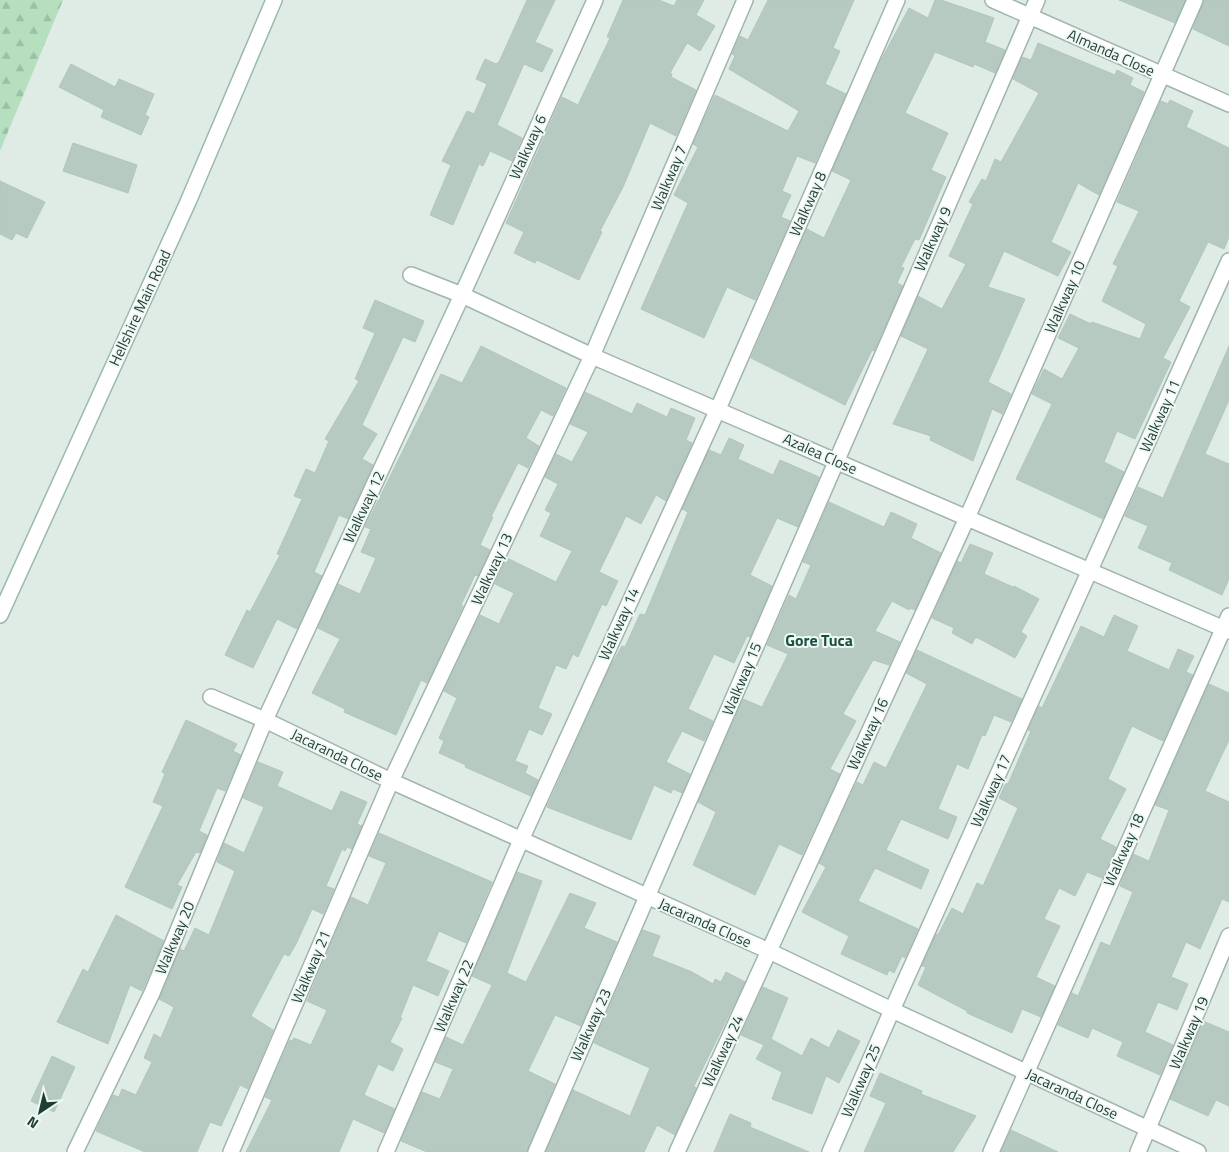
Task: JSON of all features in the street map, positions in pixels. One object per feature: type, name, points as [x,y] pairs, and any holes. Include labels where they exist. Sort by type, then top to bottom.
[{"type":"street","name":"Hellshire Main Road","points":[[0,614],[188,202],[274,0]]},
{"type":"street","name":"Walkway 6","points":[[462,295],[595,0]]},
{"type":"street","name":"Walkway 7","points":[[592,356],[745,0]]},
{"type":"street","name":"Walkway 8","points":[[718,409],[897,0]]},
{"type":"street","name":"Almanda Close","points":[[993,0],[1229,104]]},
{"type":"street","name":"Walkway 9","points":[[836,461],[1037,0]]},
{"type":"street","name":"Walkway 10","points":[[967,518],[1196,0]]},
{"type":"street","name":"Walkway 11","points":[[1090,572],[1229,261]]},
{"type":"street","name":"Azalea Close","points":[[411,275],[462,295],[592,356],[718,409],[1090,572],[1227,625]]},
{"type":"street","name":"Walkway 12","points":[[265,720],[462,295]]},
{"type":"street","name":"Walkway 13","points":[[391,781],[592,356]]},
{"type":"street","name":"Walkway 14","points":[[521,840],[718,409]]},
{"type":"street","name":"Walkway 15","points":[[647,898],[836,461]]},
{"type":"street","name":"Walkway 16","points":[[769,951],[967,518]]},
{"type":"street","name":"Walkway 17","points":[[892,1010],[1090,572]]},
{"type":"street","name":"Walkway 18","points":[[991,1152],[1227,625]]},
{"type":"street","name":"Jacaranda Close","points":[[211,696],[647,898],[769,951],[1025,1073],[1198,1152]]},
{"type":"street","name":"Walkway 20","points":[[75,1152],[152,993],[265,720]]},
{"type":"street","name":"Walkway 21","points":[[232,1152],[391,781]]},
{"type":"street","name":"Walkway 22","points":[[386,1152],[521,840]]},
{"type":"street","name":"Walkway 23","points":[[536,1152],[647,898]]},
{"type":"street","name":"Walkway 19","points":[[1138,1152],[1229,936]]},
{"type":"street","name":"Walkway 24","points":[[677,1152],[769,951]]},
{"type":"street","name":"Walkway 25","points":[[830,1152],[892,1010]]},
{"type":"green space","points":[[0,0],[63,0],[0,151]]},
{"type":"building","points":[[527,0],[555,0],[535,42],[553,50],[542,72],[524,64],[497,125],[522,138],[512,161],[490,151],[483,166],[479,164],[453,225],[430,215],[451,165],[442,161],[467,111],[474,114],[487,84],[476,79],[485,59],[496,64],[499,62]]},
{"type":"building","points":[[623,0],[659,0],[674,6],[677,0],[704,0],[696,15],[715,26],[700,51],[687,43],[670,73],[672,74],[671,77],[696,90],[676,136],[650,123],[623,187],[600,231],[602,232],[579,280],[537,260],[535,263],[514,253],[524,232],[506,223],[562,97],[578,105],[610,38],[607,37]]},
{"type":"building","points":[[768,0],[854,0],[833,48],[840,51],[825,84],[846,94],[815,163],[797,156],[782,191],[791,195],[781,217],[790,221],[755,300],[727,287],[704,338],[641,309],[688,203],[674,195],[698,147],[693,144],[715,95],[788,131],[799,111],[729,69],[735,56],[732,54],[740,36],[748,40]]},
{"type":"building","points":[[935,0],[941,0],[994,18],[985,42],[1005,50],[995,73],[974,64],[973,67],[935,52],[905,113],[948,133],[931,170],[946,177],[919,240],[915,239],[901,267],[904,268],[897,283],[903,286],[874,351],[872,350],[845,405],[751,358],[807,229],[824,238],[851,180],[832,171],[880,62],[909,8],[928,18]]},
{"type":"building","points":[[1119,0],[1185,0],[1175,23]]},
{"type":"building","points":[[1204,0],[1229,0],[1229,46],[1193,29]]},
{"type":"building","points":[[1038,43],[1115,75],[1117,70],[1133,78],[1130,85],[1144,92],[1099,195],[1078,183],[1051,242],[1071,252],[1058,276],[1004,251],[988,287],[1025,299],[988,382],[1011,394],[1002,414],[992,409],[973,461],[930,440],[931,436],[893,424],[928,349],[901,336],[918,296],[942,309],[966,264],[949,256],[973,204],[969,202],[982,179],[986,181],[995,159],[1001,162],[1039,93],[1013,79],[1022,57],[1031,60]]},
{"type":"building","points":[[71,64],[115,87],[119,79],[154,94],[145,115],[149,117],[141,135],[101,117],[104,110],[59,87]]},
{"type":"building","points":[[1170,100],[1193,111],[1186,127],[1229,148],[1229,237],[1224,249],[1208,242],[1179,301],[1190,307],[1163,358],[1171,362],[1135,439],[1117,431],[1104,462],[1124,472],[1103,519],[1016,479],[1052,404],[1032,394],[1044,369],[1062,379],[1079,348],[1058,338],[1070,314],[1091,324],[1092,322],[1140,339],[1146,324],[1102,301],[1118,266],[1113,264],[1139,211],[1117,202],[1161,101],[1168,104]]},
{"type":"building","points":[[73,143],[137,165],[128,193],[63,171]]},
{"type":"building","points":[[0,181],[45,202],[27,238],[16,233],[12,240],[0,234]]},
{"type":"building","points":[[375,300],[424,321],[415,342],[403,337],[362,425],[377,434],[362,459],[373,465],[348,519],[339,515],[314,572],[322,576],[297,629],[277,619],[253,668],[225,655],[247,610],[250,612],[280,555],[277,554],[302,499],[294,496],[306,469],[315,473],[329,441],[325,439],[359,381],[355,379],[375,333],[363,328]]},
{"type":"building","points":[[481,346],[566,388],[553,416],[541,410],[526,438],[539,446],[528,468],[518,463],[491,517],[493,517],[480,545],[490,550],[478,576],[475,575],[461,605],[463,606],[427,683],[421,680],[396,735],[344,712],[345,709],[312,693],[340,639],[318,628],[338,584],[360,594],[376,558],[361,552],[371,529],[365,527],[441,374],[462,383]]},
{"type":"building","points":[[1229,346],[1229,400],[1205,454],[1229,464],[1229,579],[1222,595],[1169,570],[1172,563],[1138,548],[1148,526],[1125,516],[1138,487],[1163,498]]},
{"type":"building","points":[[585,392],[632,414],[637,403],[667,417],[671,408],[695,418],[686,440],[692,443],[666,501],[656,495],[641,524],[626,516],[599,572],[618,581],[606,606],[602,604],[578,657],[573,654],[566,669],[556,665],[538,708],[552,714],[542,735],[529,729],[515,761],[528,766],[525,773],[538,780],[531,796],[465,767],[466,765],[439,753],[444,741],[439,738],[457,698],[444,691],[480,615],[499,624],[514,593],[495,584],[507,558],[556,582],[572,551],[540,536],[551,513],[545,510],[558,484],[545,477],[556,454],[572,462],[588,432],[570,424]]},
{"type":"building","points":[[729,438],[744,445],[738,459],[773,475],[780,460],[819,477],[798,527],[777,518],[750,575],[772,586],[750,637],[747,636],[734,663],[714,654],[688,709],[713,721],[704,741],[682,731],[666,762],[690,774],[682,793],[673,789],[671,793],[654,785],[631,840],[547,807],[609,669],[622,646],[625,647],[640,614],[645,615],[688,512],[682,509],[709,450],[721,455]]},
{"type":"building","points":[[829,502],[884,527],[891,512],[917,524],[911,538],[941,553],[915,610],[910,608],[909,610],[892,601],[875,631],[900,642],[889,665],[873,660],[843,714],[856,721],[830,769],[840,774],[802,855],[779,844],[755,895],[693,865],[716,812],[698,802],[743,699],[762,707],[788,654],[767,645],[789,595],[796,599],[811,565],[803,562]]},
{"type":"building","points":[[970,544],[993,553],[984,574],[1039,599],[1021,632],[1027,636],[1015,658],[978,638],[975,638],[972,644],[952,633],[954,628],[932,618],[957,561],[961,563]]},
{"type":"building","points":[[1114,615],[1138,626],[1127,651],[1169,670],[1178,649],[1194,656],[1186,672],[1193,675],[1163,741],[1132,726],[1108,779],[1126,789],[1100,839],[1116,847],[1102,878],[1087,872],[1075,896],[1059,888],[1044,919],[1060,926],[1036,977],[1055,986],[1041,1017],[1022,1009],[1012,1033],[967,1013],[967,1011],[918,985],[926,967],[922,966],[936,934],[938,935],[952,908],[963,914],[977,883],[983,886],[1018,808],[999,798],[1006,783],[1008,784],[1031,731],[1028,730],[1039,706],[1042,708],[1081,626],[1104,637]]},
{"type":"building","points":[[917,650],[1022,699],[1011,722],[994,715],[985,736],[982,735],[968,769],[957,764],[938,809],[957,817],[948,839],[901,819],[886,850],[929,870],[921,889],[875,868],[858,901],[918,929],[905,958],[902,956],[894,973],[889,970],[887,975],[841,954],[849,936],[802,912],[826,867],[819,863],[857,782],[863,785],[874,762],[886,768],[927,684],[906,673]]},
{"type":"building","points":[[1209,684],[1229,693],[1229,740],[1205,791],[1229,802],[1229,902],[1222,899],[1200,949],[1186,942],[1171,977],[1188,984],[1177,1010],[1158,1002],[1145,1032],[1173,1045],[1160,1075],[1117,1056],[1123,1042],[1092,1028],[1088,1038],[1058,1025],[1072,993],[1078,996],[1101,942],[1110,946],[1133,892],[1120,886],[1133,854],[1149,861],[1169,810],[1155,805]]},
{"type":"building","points":[[186,720],[237,744],[233,751],[241,755],[225,791],[217,788],[199,831],[207,835],[200,853],[196,852],[177,885],[182,887],[172,909],[125,887],[163,806],[153,802],[165,774],[162,772]]},
{"type":"building","points":[[258,762],[283,772],[277,786],[332,811],[341,791],[367,802],[357,824],[362,826],[352,849],[347,847],[345,851],[342,849],[326,886],[334,889],[323,914],[312,909],[296,944],[289,956],[284,954],[251,1016],[273,1030],[248,1089],[240,1085],[221,1126],[210,1122],[197,1152],[145,1152],[96,1131],[113,1095],[119,1097],[122,1089],[136,1095],[152,1062],[144,1058],[154,1034],[161,1038],[174,1007],[159,999],[180,949],[184,951],[195,928],[209,935],[235,871],[217,862],[224,843],[244,853],[264,807],[243,798]]},
{"type":"building","points":[[379,833],[492,882],[466,943],[439,931],[426,961],[449,971],[438,996],[413,985],[400,1018],[402,1018],[390,1042],[403,1049],[393,1071],[378,1064],[364,1095],[395,1109],[384,1133],[353,1119],[339,1152],[246,1152],[272,1100],[265,1097],[290,1040],[292,1041],[294,1038],[311,1045],[327,1010],[307,1001],[351,897],[368,905],[386,863],[369,856]]},
{"type":"building","points":[[517,872],[542,881],[507,973],[526,982],[570,893],[596,903],[584,928],[617,942],[581,1026],[555,1015],[528,1071],[555,1084],[527,1152],[427,1152],[401,1141],[422,1092],[440,1099],[453,1069],[435,1062],[446,1037],[463,1045],[492,985],[472,976]]},
{"type":"building","points":[[116,915],[164,941],[142,991],[130,985],[108,1044],[57,1022],[83,969],[88,972]]},
{"type":"building","points":[[643,930],[660,936],[652,956],[692,972],[713,984],[715,979],[721,982],[726,972],[745,982],[694,1086],[696,1088],[675,1135],[657,1125],[644,1152],[546,1152],[573,1090],[630,1116],[650,1068],[594,1043]]},
{"type":"building","points":[[763,987],[788,998],[771,1039],[802,1056],[811,1038],[829,1048],[838,1030],[860,1041],[839,1083],[826,1076],[812,1114],[772,1099],[782,1072],[756,1059],[764,1045],[741,1035]]},
{"type":"building","points":[[1203,1021],[1229,1032],[1229,1106],[1216,1100],[1208,1116],[1170,1099]]},
{"type":"building","points":[[52,1056],[75,1067],[54,1112],[31,1101]]},
{"type":"building","points":[[880,1073],[922,1091],[921,1094],[976,1116],[953,1152],[864,1152],[886,1103],[870,1096]]},
{"type":"building","points":[[730,1114],[751,1123],[750,1127],[809,1152],[714,1152]]},
{"type":"building","points":[[1011,1130],[1058,1152],[1001,1152]]},
{"type":"district","name":"Gore Tuca","points":[[819,640]]}]
